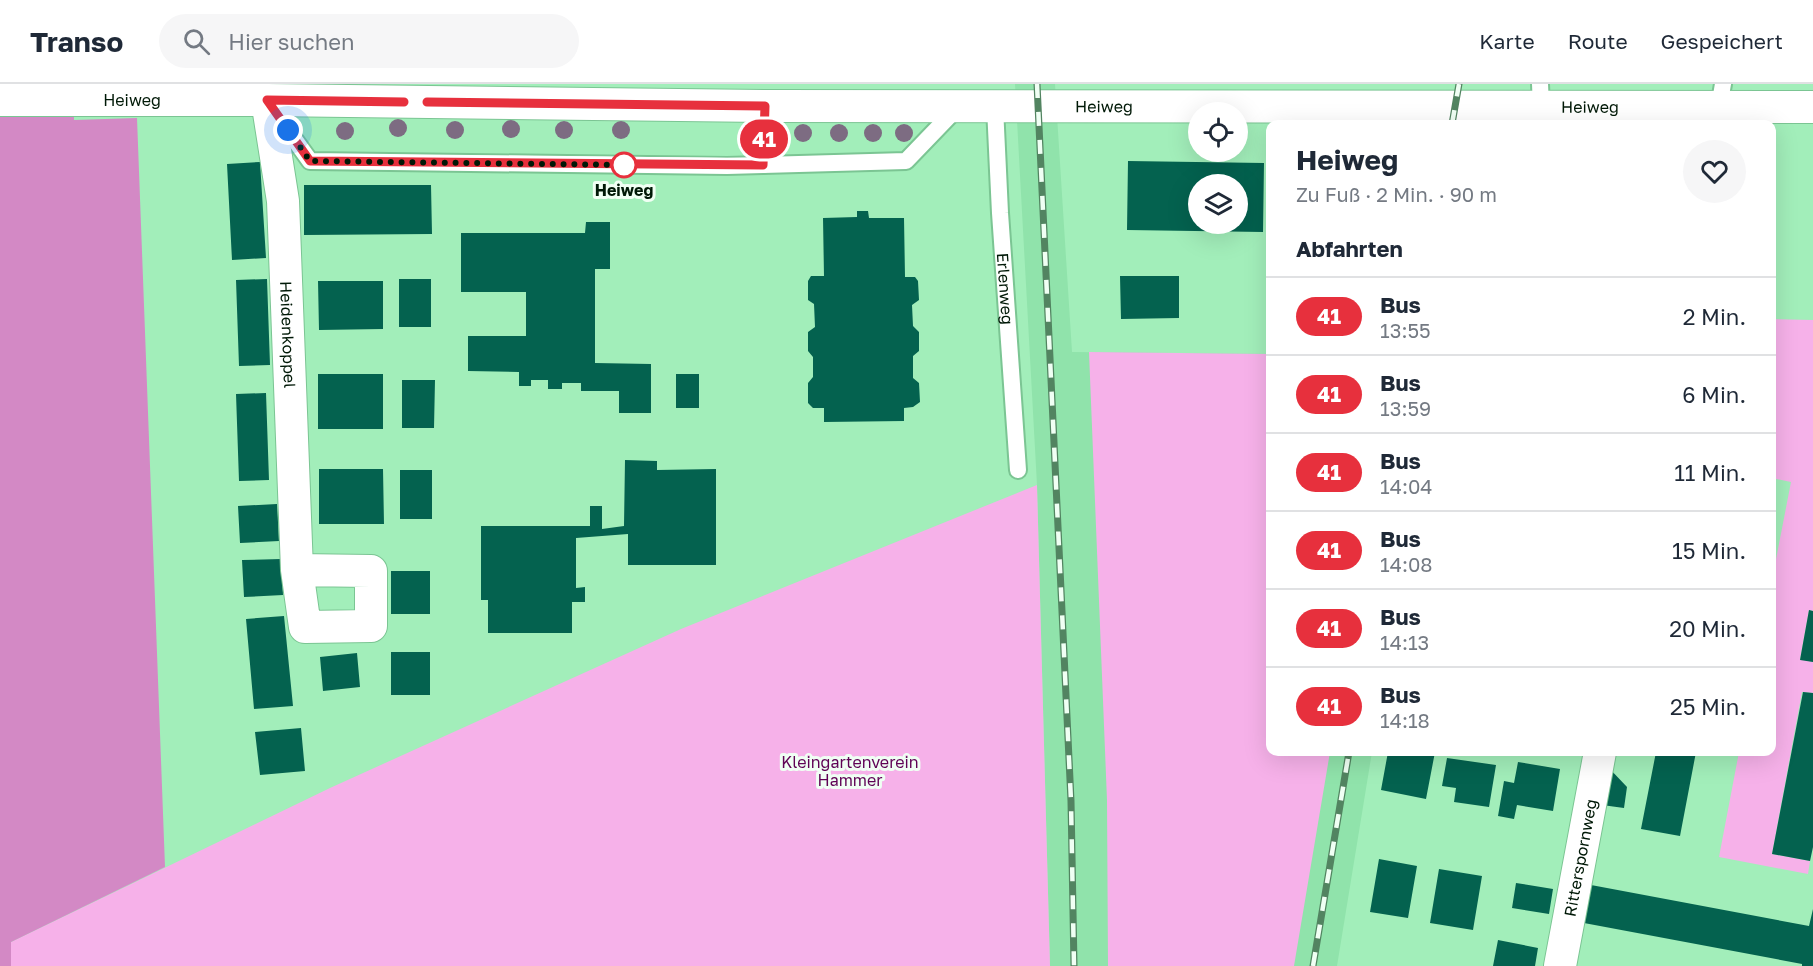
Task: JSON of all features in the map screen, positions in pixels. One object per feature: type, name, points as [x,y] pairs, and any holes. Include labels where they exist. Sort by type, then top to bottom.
[{"type":"street","name":"Heiweg","points":[[0,100],[252,95],[765,95],[995,106],[1540,96],[1721,96],[1813,108]]},
{"type":"street","name":"Heidenkoppel","points":[[252,95],[283,201],[297,570]]},
{"type":"street","name":"Ritterspornweg","points":[[1560,966],[1599,756]]},
{"type":"lane","points":[[252,95],[310,161],[763,165],[906,161],[959,106]]},
{"type":"lane","points":[[763,165],[765,95]]},
{"type":"lane","name":"Erlenweg","points":[[995,106],[1018,470]]},
{"type":"shaded area","points":[[0,84],[73,84],[74,120],[137,118],[165,867],[11,942],[11,966],[0,966]]},
{"type":"shaded area","points":[[1015,84],[1055,84],[1072,352],[1266,354],[1266,756],[1371,756],[1337,966],[1050,966],[1037,485]]},
{"type":"green space","points":[[1776,319],[1813,320],[1813,611],[1809,610],[1800,659],[1813,662],[1813,693],[1802,692],[1772,854],[1810,861],[1808,874],[1719,857],[1738,756],[1776,756],[1776,559],[1791,482],[1776,479]]},
{"type":"green space","points":[[1089,352],[1266,354],[1266,756],[1329,756],[1294,966],[1108,966],[1107,800]]},
{"type":"green space","name":"Kleingartenverein Hammer","points":[[1037,485],[1050,966],[11,966],[11,942],[330,788],[681,629]]},
{"type":"building","points":[[1128,161],[1264,163],[1263,232],[1248,232],[1248,174],[1188,174],[1188,231],[1127,230]]},
{"type":"building","points":[[260,162],[266,258],[232,260],[227,164]]},
{"type":"building","points":[[304,185],[431,185],[432,234],[304,235]]},
{"type":"building","points":[[857,211],[868,211],[869,218],[904,218],[905,277],[915,277],[918,281],[919,300],[912,305],[913,326],[919,332],[919,351],[913,356],[913,378],[919,383],[920,402],[913,407],[904,408],[904,421],[824,422],[824,408],[813,408],[808,403],[808,383],[813,377],[813,357],[808,351],[808,332],[815,327],[814,304],[808,300],[808,281],[811,276],[824,276],[823,218],[857,217]]},
{"type":"building","points":[[586,222],[610,222],[610,269],[595,269],[595,363],[651,364],[651,413],[619,413],[619,391],[581,391],[581,383],[562,383],[562,389],[548,389],[548,380],[531,380],[531,386],[519,386],[519,372],[468,371],[468,336],[526,336],[526,292],[461,292],[461,233],[585,233]]},
{"type":"building","points":[[1120,276],[1179,276],[1179,318],[1121,319]]},
{"type":"building","points":[[267,279],[270,365],[239,366],[236,280]]},
{"type":"building","points":[[399,279],[431,279],[431,327],[399,327]]},
{"type":"building","points":[[318,281],[383,281],[383,329],[319,330]]},
{"type":"building","points":[[318,374],[383,374],[383,429],[318,429]]},
{"type":"building","points":[[676,374],[699,374],[699,408],[676,408]]},
{"type":"building","points":[[402,380],[435,380],[434,428],[402,428]]},
{"type":"building","points":[[266,393],[269,480],[239,481],[236,394]]},
{"type":"building","points":[[625,460],[657,461],[657,470],[716,469],[716,565],[628,565],[628,534],[576,538],[576,588],[585,587],[585,602],[572,602],[572,633],[488,633],[488,600],[481,600],[481,526],[590,526],[590,506],[602,506],[602,529],[624,526]]},
{"type":"building","points":[[319,469],[383,469],[384,524],[319,524]]},
{"type":"building","points":[[400,470],[432,470],[432,519],[400,519]]},
{"type":"building","points":[[277,504],[279,541],[240,543],[238,506]]},
{"type":"building","points":[[281,559],[283,595],[244,597],[242,560]]},
{"type":"building","points":[[391,571],[430,571],[430,614],[391,614]]},
{"type":"building","points":[[1809,610],[1813,611],[1813,662],[1800,660]]},
{"type":"building","points":[[284,616],[293,706],[254,709],[246,619]]},
{"type":"building","points":[[391,652],[430,652],[430,695],[391,695]]},
{"type":"building","points":[[357,653],[360,687],[323,691],[320,657]]},
{"type":"building","points":[[1803,692],[1813,693],[1813,847],[1810,861],[1772,854]]},
{"type":"building","points":[[301,728],[305,771],[260,775],[255,732]]},
{"type":"building","points":[[1387,756],[1434,756],[1426,799],[1381,790]]},
{"type":"building","points":[[1655,756],[1695,756],[1680,836],[1641,829]]},
{"type":"building","points":[[1447,758],[1496,765],[1489,807],[1454,802],[1456,788],[1442,786]]},
{"type":"building","points":[[1518,762],[1560,769],[1553,811],[1517,805],[1514,819],[1498,816],[1504,781],[1514,783]]},
{"type":"building","points":[[1608,767],[1627,787],[1624,808],[1602,805]]},
{"type":"building","points":[[1379,859],[1417,866],[1408,918],[1370,912]]},
{"type":"building","points":[[1439,869],[1482,876],[1473,930],[1430,923]]},
{"type":"building","points":[[1516,883],[1553,889],[1549,914],[1512,908]]},
{"type":"building","points":[[1591,885],[1809,926],[1813,909],[1813,966],[1802,966],[1802,964],[1584,923]]},
{"type":"building","points":[[1498,940],[1538,948],[1535,966],[1493,966]]},
{"type":"railway","points":[[1037,84],[1071,801],[1074,966]]},
{"type":"railway","points":[[1453,120],[1459,84]]},
{"type":"railway","points":[[1313,966],[1348,756]]},
{"type":"bus line","name":"41","points":[[404,102],[267,100],[310,161],[763,165],[765,106],[427,102]]},
{"type":"place","name":"Heiweg","points":[[624,165]]},
{"type":"route","points":[[288,130],[310,161],[626,165],[624,165]]}]
